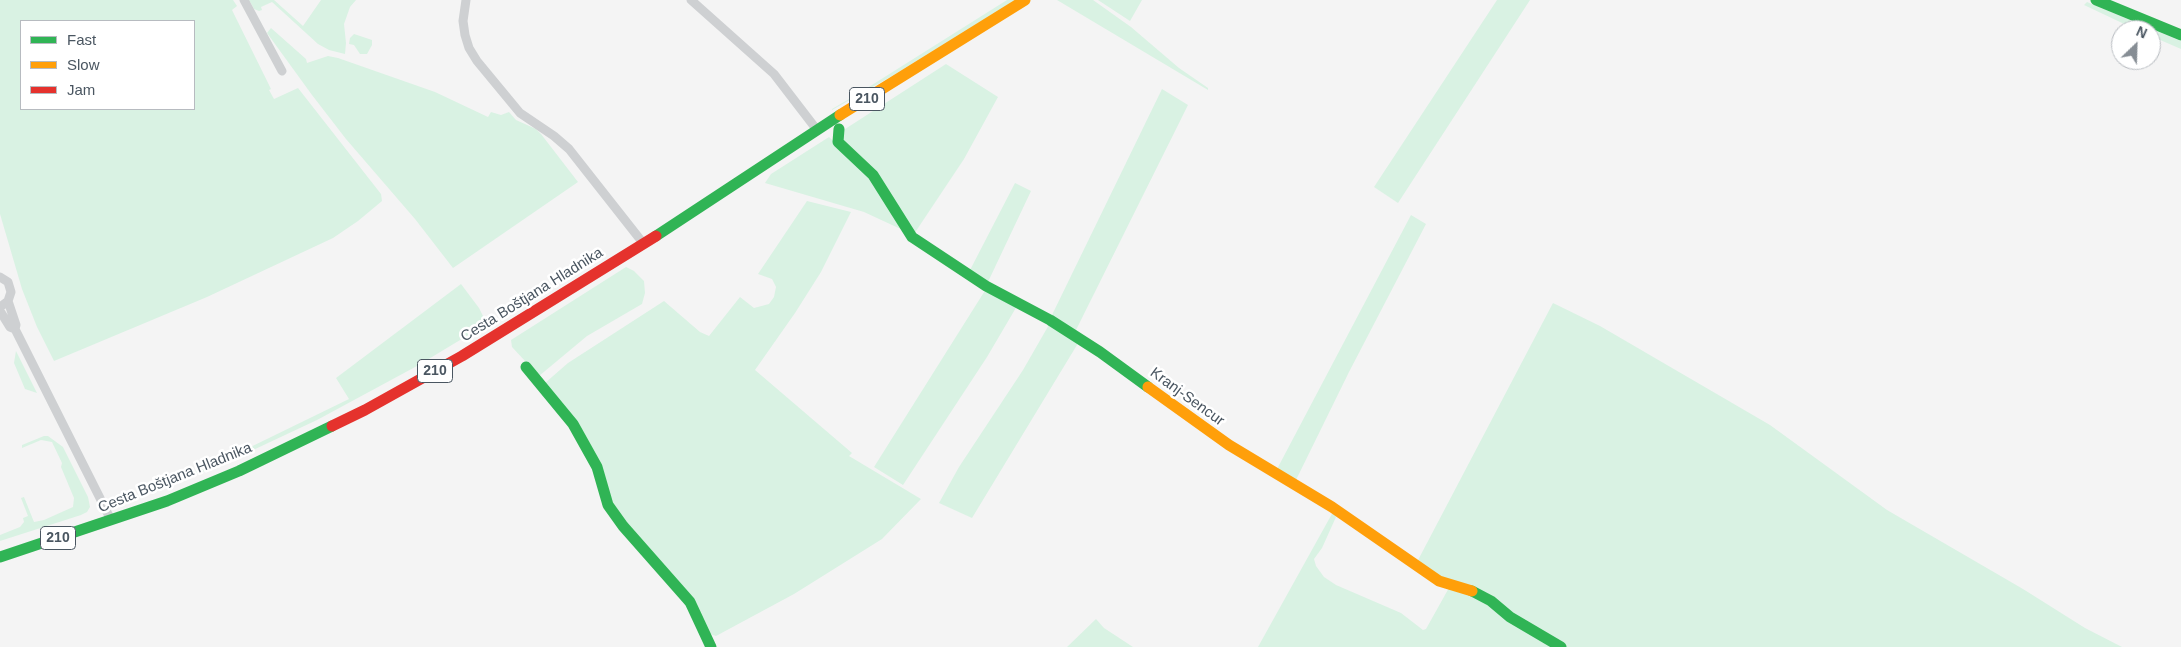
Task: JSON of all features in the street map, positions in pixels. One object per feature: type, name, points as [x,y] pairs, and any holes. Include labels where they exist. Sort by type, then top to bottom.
[{"type":"main road","name":"Cesta Boštjana Hladnika","points":[[2,558],[167,501],[239,470],[356,414],[462,356],[644,243],[817,130],[1025,0]]},
{"type":"main road","points":[[2096,0],[2181,35]]},
{"type":"main road","name":"Kranj-Sencur","points":[[839,129],[838,142],[873,175],[912,237],[986,286],[1050,320],[1100,352],[1229,445],[1332,507],[1439,581],[1478,593],[1510,617],[1561,647]]},
{"type":"main road","points":[[526,367],[573,424],[597,467],[608,505],[623,526],[690,602],[711,647]]},
{"type":"street","points":[[244,0],[282,71]]},
{"type":"street","points":[[466,0],[463,21],[465,35],[469,48],[477,60],[520,113],[569,149],[644,243]]},
{"type":"street","points":[[692,0],[774,74],[817,130]]},
{"type":"street","points":[[0,277],[8,282],[11,287],[11,297],[4,304],[16,325],[15,329],[111,520]]},
{"type":"street","points":[[0,311],[10,327],[15,329]]},
{"type":"green space","points":[[0,0],[233,0],[237,6],[232,10],[271,89],[269,90],[274,99],[298,88],[381,194],[382,201],[333,238],[207,297],[54,361],[37,327],[22,289],[0,214]]},
{"type":"green space","points":[[249,0],[274,0],[303,26],[321,0],[356,0],[350,7],[344,24],[345,54],[329,50],[318,44],[272,2],[261,7],[262,10],[259,11],[254,9]]},
{"type":"green space","points":[[1007,0],[1016,0],[892,76],[832,110],[832,109]]},
{"type":"green space","points":[[1057,0],[1093,0],[1131,27],[1179,68],[1208,88],[1208,90]]},
{"type":"green space","points":[[1098,0],[1142,0],[1130,21]]},
{"type":"green space","points":[[1497,0],[1530,0],[1398,203],[1374,187]]},
{"type":"green space","points":[[2087,2],[2130,20],[2116,20],[2084,5]]},
{"type":"green space","points":[[271,28],[306,59],[307,63],[328,56],[338,58],[435,92],[488,117],[491,112],[501,115],[509,112],[516,120],[536,129],[541,134],[578,182],[453,268],[415,219],[346,139],[312,95],[267,33]]},
{"type":"green space","points":[[2161,33],[2181,41],[2181,49],[2161,40]]},
{"type":"green space","points":[[354,34],[372,40],[372,45],[367,54],[360,54],[354,45],[349,44],[350,38]]},
{"type":"green space","points":[[946,64],[998,97],[964,159],[914,234],[841,142],[842,131]]},
{"type":"green space","points":[[1162,89],[1188,105],[1075,332],[1051,317]]},
{"type":"green space","points":[[829,137],[864,169],[905,231],[864,212],[765,183],[771,174]]},
{"type":"green space","points":[[1015,183],[1031,191],[987,284],[969,272]]},
{"type":"green space","points":[[807,201],[851,212],[821,272],[755,370],[852,453],[849,456],[921,499],[882,539],[794,594],[716,636],[707,633],[687,608],[600,484],[545,383],[568,363],[664,301],[700,332],[709,336],[740,297],[754,308],[769,304],[774,297],[776,287],[772,279],[758,274]]},
{"type":"green space","points":[[1411,215],[1426,224],[1349,372],[1295,482],[1276,471]]},
{"type":"green space","points":[[626,267],[634,271],[644,281],[645,293],[642,304],[587,336],[539,376],[512,347],[511,340]]},
{"type":"green space","points":[[461,284],[479,308],[486,322],[485,325],[417,366],[317,420],[219,466],[181,480],[180,477],[230,457],[349,399],[336,378]]},
{"type":"green space","points":[[986,289],[1017,306],[987,357],[903,485],[874,467]]},
{"type":"green space","points":[[1553,303],[1600,326],[1770,425],[1887,510],[2023,589],[2085,628],[2122,647],[1258,647],[1333,512],[1336,517],[1322,548],[1314,559],[1316,566],[1324,577],[1336,585],[1401,613],[1423,630],[1426,629],[1450,586],[1417,562]]},
{"type":"green space","points":[[1050,323],[1080,340],[972,518],[939,503],[959,467],[1023,370]]},
{"type":"green space","points":[[16,351],[37,393],[25,389],[14,363]]},
{"type":"green space","points":[[48,436],[63,447],[88,497],[90,507],[87,512],[81,515],[0,541],[0,535],[20,527],[24,522],[23,518],[28,516],[21,498],[24,497],[34,522],[44,520],[73,507],[74,498],[61,467],[62,463],[52,442],[41,440],[22,448],[22,445]]},
{"type":"green space","points":[[1096,619],[1104,628],[1133,647],[1067,647]]},
{"type":"traffic: fast","points":[[2096,0],[2181,35]]},
{"type":"traffic: fast","points":[[656,236],[840,115]]},
{"type":"traffic: fast","points":[[839,129],[838,142],[873,175],[912,237],[986,286],[1050,320],[1100,352],[1148,387]]},
{"type":"traffic: fast","points":[[526,367],[573,424],[597,467],[608,505],[623,526],[690,602],[711,647]]},
{"type":"traffic: fast","points":[[0,557],[167,501],[239,471],[332,426]]},
{"type":"traffic: fast","points":[[1472,591],[1491,601],[1510,617],[1561,647]]},
{"type":"traffic: slow","points":[[840,115],[1025,0]]},
{"type":"traffic: slow","points":[[1148,387],[1229,445],[1332,507],[1439,581],[1472,591]]},
{"type":"traffic: jam","points":[[332,426],[365,410],[462,356],[656,236]]}]
